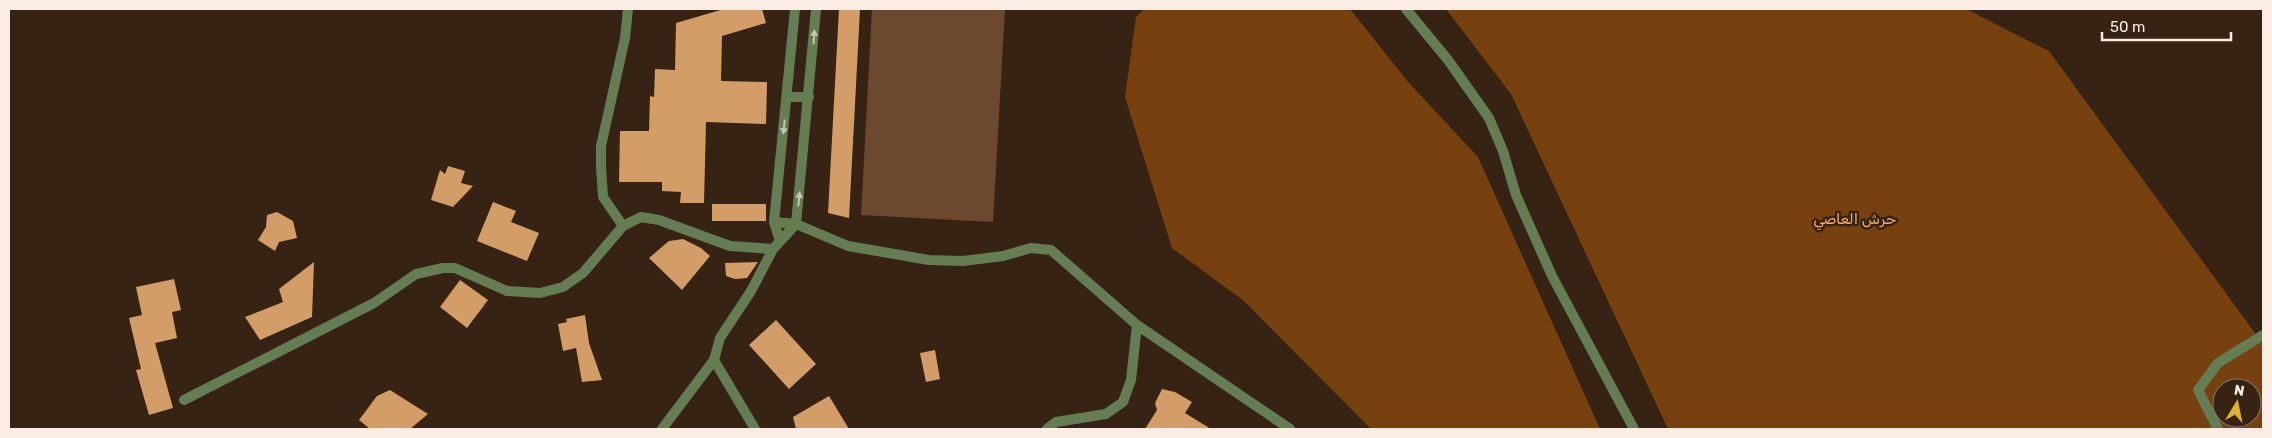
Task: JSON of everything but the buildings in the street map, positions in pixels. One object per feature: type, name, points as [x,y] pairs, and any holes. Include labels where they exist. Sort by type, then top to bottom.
[{"type":"street","points":[[623,226],[603,197],[601,146],[625,38],[628,9]]},
{"type":"street","points":[[780,241],[774,222],[795,9]]},
{"type":"street","points":[[662,429],[714,360],[720,338],[751,291],[772,250],[796,224],[816,9]]},
{"type":"street","points":[[1406,9],[1448,60],[1489,118],[1503,151],[1516,195],[1552,276],[1634,429]]},
{"type":"street","points":[[787,97],[809,97]]},
{"type":"street","points":[[184,400],[374,304],[416,274],[443,268],[455,268],[507,291],[540,293],[563,287],[584,273],[623,226],[641,217],[659,220],[730,246],[772,250]]},
{"type":"street","points":[[774,222],[796,224],[848,246],[929,260],[963,261],[1003,256],[1031,248],[1051,250],[1137,325],[1290,429]]},
{"type":"street","points":[[1047,429],[1056,422],[1106,414],[1123,402],[1131,380],[1137,325]]},
{"type":"street","points":[[2218,429],[2198,390],[2218,363],[2263,335]]},
{"type":"street","points":[[714,360],[755,429]]},
{"type":"shaded area","points":[[872,9],[1005,9],[993,222],[861,215]]},
{"type":"green space","points":[[1144,9],[1350,9],[1409,83],[1478,157],[1600,429],[1371,429],[1244,301],[1172,248],[1125,97],[1136,17]]},
{"type":"green space","name":"حرش العاصي","points":[[1446,9],[1966,9],[2049,51],[2263,344],[2263,429],[1668,429],[1511,94]]}]
